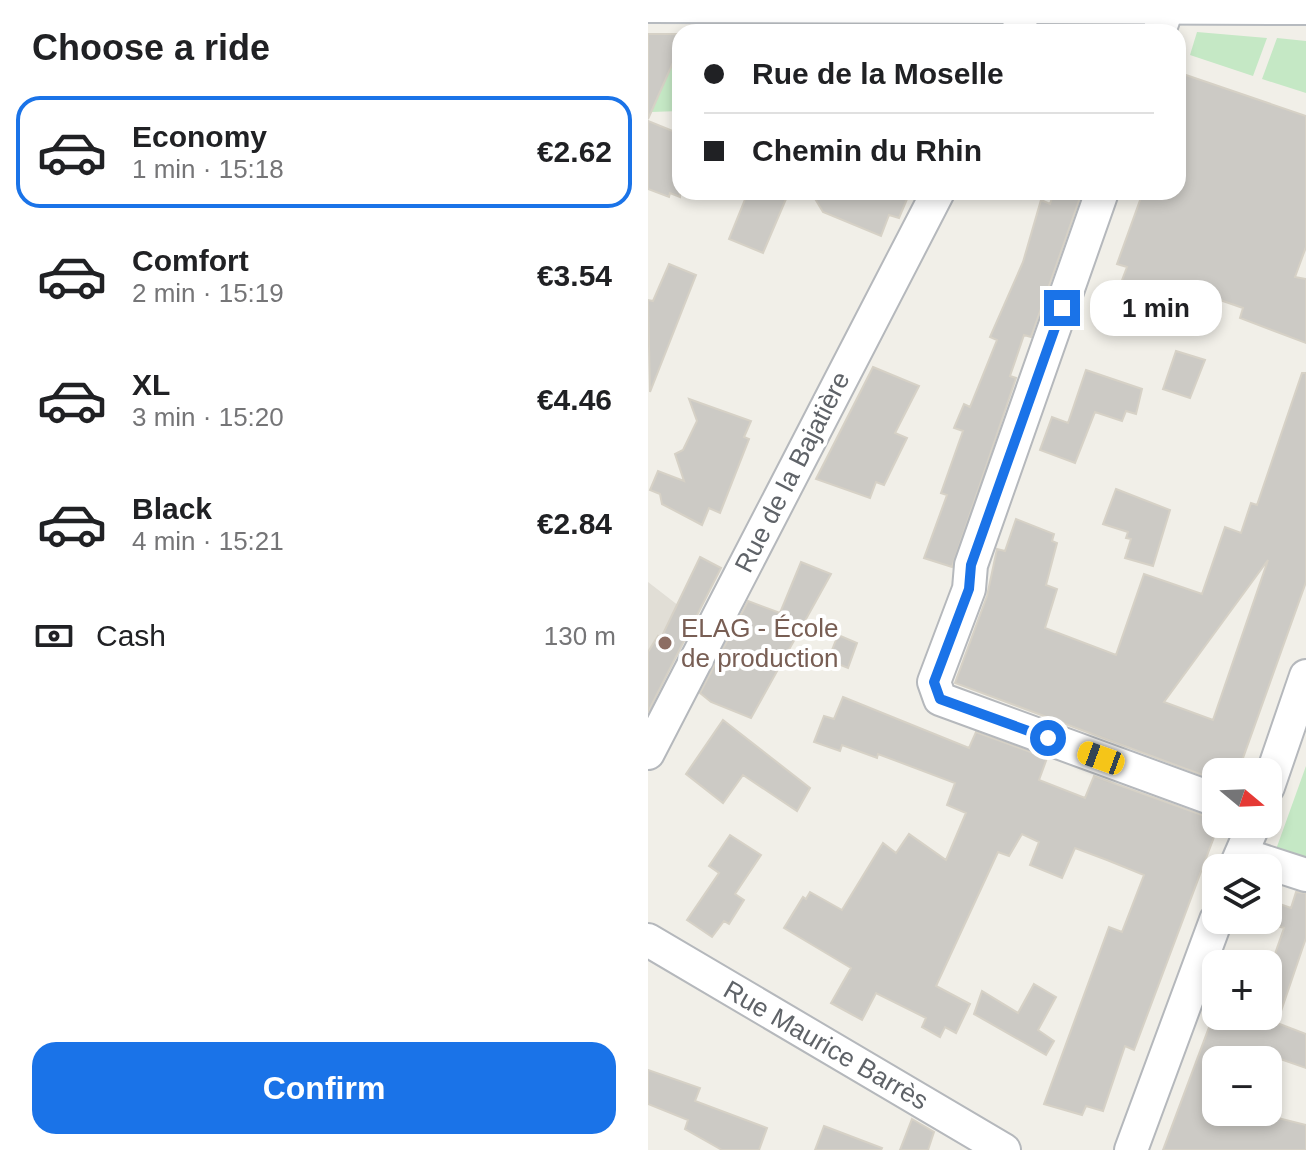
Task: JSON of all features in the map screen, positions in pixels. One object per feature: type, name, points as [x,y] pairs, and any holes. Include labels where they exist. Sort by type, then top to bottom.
[{"type":"main road","points":[[648,0],[907,0],[1022,17],[1164,17],[1306,2]]},
{"type":"street","name":"Rue de la Bajatière","points":[[648,753],[934,200]]},
{"type":"street","points":[[1099,200],[971,565],[969,589],[934,682],[940,699],[1202,795]]},
{"type":"street","points":[[1278,758],[1306,676]]},
{"type":"street","points":[[1282,870],[1306,875]]},
{"type":"street","points":[[1131,1150],[1211,934]]},
{"type":"street","name":"Rue Maurice Barrès","points":[[648,940],[1004,1150]]},
{"type":"shaded area","name":"ELAG - École de production","points":[[648,582],[697,620],[669,667],[648,717]]},
{"type":"green space","points":[[1197,32],[1267,38],[1253,76],[1190,55]]},
{"type":"green space","points":[[1277,38],[1306,41],[1306,93],[1262,79]]},
{"type":"green space","points":[[672,65],[672,111],[651,112]]},
{"type":"green space","points":[[1306,766],[1306,866],[1282,858],[1282,854],[1274,854]]},
{"type":"building","points":[[648,34],[672,34],[672,65],[648,119]]},
{"type":"building","points":[[1186,75],[1306,116],[1306,247],[1295,277],[1306,279],[1306,343],[1240,318],[1243,308],[1168,282],[1151,331],[1108,317],[1127,267],[1117,264],[1140,200],[1186,200]]},
{"type":"building","points":[[648,121],[672,131],[672,194],[669,197],[648,189]]},
{"type":"building","points":[[745,200],[786,200],[763,253],[729,239]]},
{"type":"building","points":[[816,200],[907,200],[899,218],[889,215],[881,236],[823,212]]},
{"type":"building","points":[[1041,200],[1050,204],[1051,200],[1079,200],[1031,337],[1024,335],[1010,376],[1016,378],[952,567],[924,558],[947,495],[941,493],[963,431],[954,428],[964,404],[970,407],[997,340],[990,337],[1023,262]]},
{"type":"building","points":[[669,264],[696,275],[650,392],[648,300],[653,301]]},
{"type":"building","points":[[1176,351],[1205,360],[1190,398],[1163,389]]},
{"type":"building","points":[[873,367],[919,386],[895,433],[907,438],[884,485],[876,482],[870,498],[816,479]]},
{"type":"building","points":[[1086,370],[1142,389],[1136,414],[1126,411],[1122,421],[1095,412],[1075,463],[1040,450],[1052,417],[1068,423]]},
{"type":"building","points":[[1302,373],[1306,373],[1306,582],[1243,758],[1202,758],[1202,775],[955,683],[987,596],[997,549],[1005,551],[1016,519],[1054,534],[1052,541],[1057,543],[1046,585],[1057,589],[1045,628],[1116,655],[1144,574],[1202,594],[1225,527],[1241,533],[1251,503],[1257,505]],"holes":[[[1268,560],[1213,720],[1164,702]]]},
{"type":"building","points":[[689,399],[751,421],[744,437],[749,439],[720,513],[709,508],[702,525],[662,504],[660,494],[650,490],[658,471],[684,481],[675,454],[683,450],[697,421]]},
{"type":"building","points":[[1116,489],[1170,510],[1153,566],[1125,558],[1131,539],[1126,538],[1128,532],[1103,524]]},
{"type":"building","points":[[700,557],[721,568],[648,712],[648,652],[658,636],[661,638]]},
{"type":"building","points":[[801,562],[831,574],[751,718],[711,702],[700,693],[748,601],[780,613]]},
{"type":"building","points":[[838,635],[857,643],[848,668],[828,660]]},
{"type":"building","points":[[843,697],[969,748],[976,732],[1047,758],[1039,780],[1085,798],[1094,776],[1202,815],[1202,838],[1214,838],[1208,854],[1202,854],[1202,869],[1134,1050],[1125,1046],[1103,1111],[1086,1106],[1082,1115],[1044,1104],[1109,927],[1122,932],[1144,875],[1075,848],[1062,878],[1030,865],[1039,842],[1022,834],[1009,856],[998,852],[936,986],[970,1004],[956,1033],[945,1027],[940,1037],[922,1027],[926,1018],[876,993],[862,1020],[831,1003],[851,968],[784,928],[803,897],[806,899],[810,892],[842,910],[883,843],[896,853],[909,834],[946,860],[966,813],[947,805],[955,783],[878,754],[877,758],[842,745],[840,751],[814,742],[824,716],[834,719]]},
{"type":"building","points":[[723,720],[810,788],[797,811],[743,775],[723,803],[686,774]]},
{"type":"building","points":[[730,835],[761,855],[735,894],[744,900],[729,924],[724,921],[712,937],[687,920],[719,873],[709,866]]},
{"type":"building","points":[[1296,892],[1306,893],[1306,938],[1282,1008],[1282,950],[1276,950],[1284,928],[1282,905],[1291,908]]},
{"type":"building","points":[[1034,984],[1056,997],[1038,1030],[1054,1041],[1046,1055],[974,1014],[982,991],[1018,1013]]},
{"type":"building","points":[[1282,1025],[1306,1034],[1306,1068],[1282,1060],[1282,1046],[1202,1046],[1208,1030],[1282,1030]]},
{"type":"building","points":[[1202,1046],[1202,1126],[1282,1126],[1282,1119],[1306,1125],[1306,1150],[1163,1150]]},
{"type":"building","points":[[648,1070],[700,1088],[695,1101],[767,1128],[759,1150],[722,1150],[685,1129],[688,1120],[648,1104]]},
{"type":"building","points":[[912,1119],[934,1132],[928,1150],[900,1150]]},
{"type":"building","points":[[824,1126],[882,1148],[815,1150]]},
{"type":"place","name":"ELAG - École de production","points":[[665,643]]},
{"type":"route","points":[[1048,738],[940,699],[934,682],[969,589],[971,565],[1062,308]]}]
